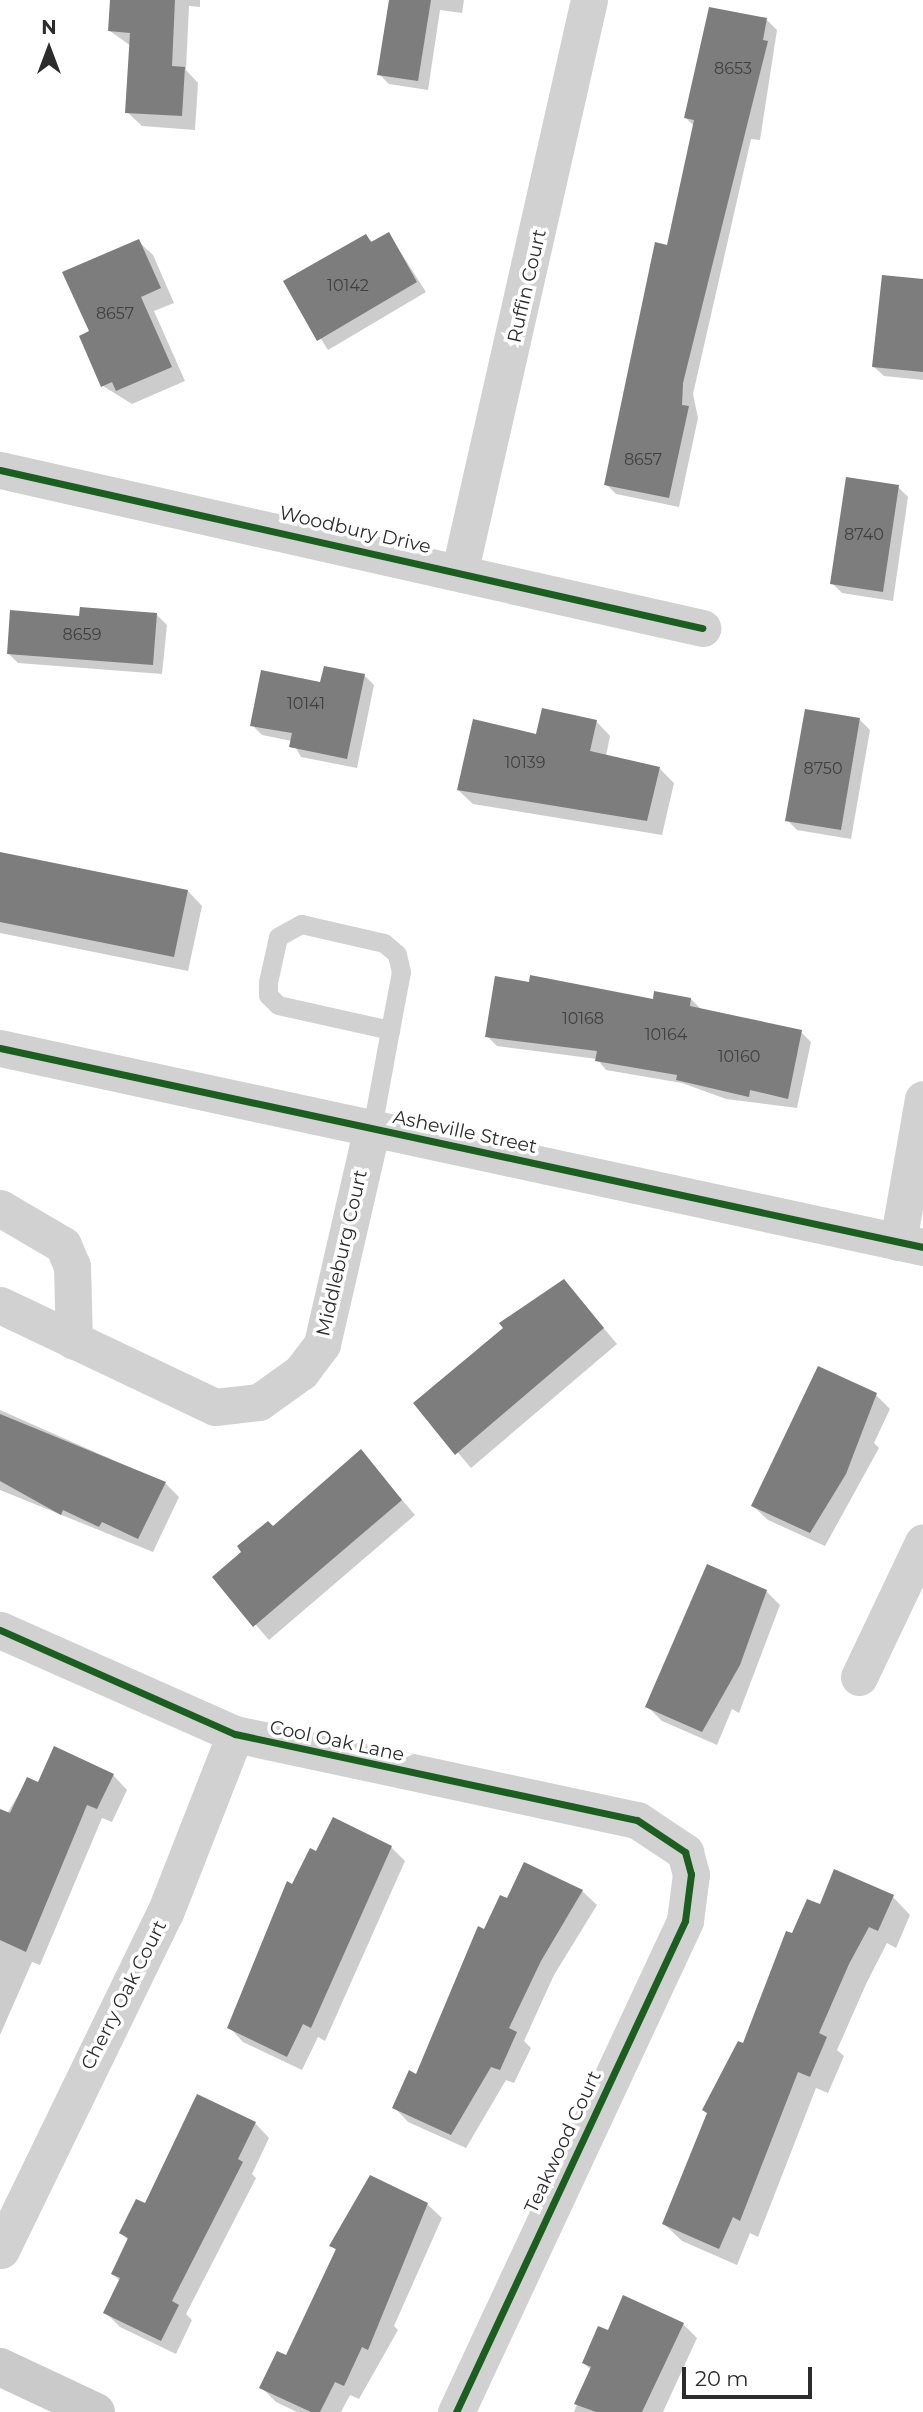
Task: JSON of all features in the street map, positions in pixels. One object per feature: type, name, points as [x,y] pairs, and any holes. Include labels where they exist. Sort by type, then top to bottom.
[{"type":"main road","points":[[0,2367],[96,2412]]},
{"type":"street","name":"Ruffin Court","points":[[460,570],[589,0]]},
{"type":"street","name":"Woodbury Drive","points":[[0,470],[460,570],[702,628]]},
{"type":"street","name":"Asheville Street","points":[[0,1048],[911,1245]]},
{"type":"street","points":[[911,1245],[923,1099]]},
{"type":"street","name":"Middleburg Court","points":[[0,1306],[215,1407],[259,1402],[301,1372],[322,1343],[372,1128]]},
{"type":"street","points":[[0,1208],[63,1245],[72,1266],[74,1341]]},
{"type":"street","points":[[859,1677],[923,1542]]},
{"type":"street","name":"Cool Oak Lane","points":[[0,1630],[235,1734],[637,1820],[685,1852],[691,1883]]},
{"type":"street","name":"Cherry Oak Court","points":[[1,2250],[165,1913],[235,1734]]},
{"type":"street","name":"Teakwood Court","points":[[456,2412],[685,1921],[691,1883]]},
{"type":"lane","points":[[372,1128],[401,972],[397,954],[384,943],[301,924],[278,937],[268,982],[268,995],[278,1005],[390,1030]]},
{"type":"building","points":[[110,0],[175,0],[172,66],[185,67],[182,116],[125,113],[130,33],[108,31]]},
{"type":"building","points":[[389,0],[431,0],[418,81],[377,75]]},
{"type":"building","points":[[709,7],[767,18],[763,40],[768,41],[683,383],[682,405],[689,406],[669,498],[604,485],[655,242],[667,245],[694,120],[684,118]]},
{"type":"building","points":[[389,232],[417,282],[317,341],[283,281],[366,234],[371,242]]},
{"type":"building","points":[[139,239],[161,288],[141,297],[172,367],[116,391],[112,382],[101,387],[79,336],[89,331],[62,272]]},
{"type":"building","points":[[882,275],[923,279],[923,372],[872,367]]},
{"type":"building","points":[[846,477],[899,485],[883,592],[830,584]]},
{"type":"building","points":[[80,607],[157,613],[153,665],[7,654],[10,610],[79,616]]},
{"type":"building","points":[[324,666],[365,674],[347,759],[289,747],[292,733],[250,726],[261,670],[320,682]]},
{"type":"building","points":[[542,708],[597,720],[590,751],[660,767],[647,821],[457,790],[473,719],[536,734]]},
{"type":"building","points":[[805,709],[860,718],[841,830],[785,821]]},
{"type":"building","points":[[0,852],[188,890],[174,957],[0,922]]},
{"type":"building","points":[[530,975],[653,999],[654,991],[691,998],[690,1006],[802,1030],[788,1099],[750,1090],[749,1097],[676,1080],[677,1075],[595,1061],[597,1051],[485,1037],[495,976],[529,982]]},
{"type":"building","points":[[564,1279],[604,1328],[455,1455],[413,1403],[503,1328],[499,1323]]},
{"type":"building","points":[[818,1366],[877,1393],[846,1474],[810,1533],[751,1506]]},
{"type":"building","points":[[0,1414],[166,1482],[138,1539],[102,1522],[99,1527],[63,1510],[61,1515],[0,1481]]},
{"type":"building","points":[[361,1449],[402,1500],[253,1627],[212,1577],[241,1552],[237,1546],[268,1521],[273,1526]]},
{"type":"building","points":[[707,1564],[767,1590],[740,1665],[702,1732],[645,1707]]},
{"type":"building","points":[[54,1746],[114,1774],[97,1809],[87,1805],[26,1952],[0,1940],[0,1809],[10,1813],[27,1777],[38,1782]]},
{"type":"building","points":[[333,1817],[392,1846],[311,2028],[303,2024],[287,2057],[227,2028],[287,1881],[292,1884],[310,1848],[316,1851]]},
{"type":"building","points":[[524,1862],[583,1890],[541,1961],[509,2028],[517,2032],[500,2070],[491,2067],[451,2135],[392,2108],[409,2070],[416,2074],[478,1926],[484,1929],[500,1895],[507,1898]]},
{"type":"building","points":[[834,1869],[894,1895],[878,1931],[869,1927],[849,1964],[819,2033],[827,2037],[810,2077],[798,2072],[740,2221],[733,2217],[719,2249],[662,2224],[707,2113],[702,2110],[738,2041],[743,2043],[786,1931],[792,1933],[807,1899],[820,1904]]},
{"type":"building","points":[[197,2094],[256,2122],[238,2159],[243,2162],[172,2301],[179,2305],[161,2341],[103,2313],[120,2278],[111,2274],[128,2238],[119,2233],[136,2199],[145,2203]]},
{"type":"building","points":[[370,2175],[428,2203],[368,2350],[362,2347],[344,2386],[335,2382],[320,2412],[311,2412],[259,2388],[277,2351],[286,2355],[336,2249],[329,2246]]},
{"type":"building","points":[[623,2295],[684,2323],[642,2412],[596,2412],[574,2404],[591,2367],[582,2363],[598,2326],[608,2330]]},
{"type":"cycle path","points":[[0,470],[702,628]]},
{"type":"cycle path","points":[[0,1048],[923,1247]]},
{"type":"cycle path","points":[[0,1630],[235,1734],[637,1820],[685,1852],[691,1874],[685,1921],[456,2412]]}]
